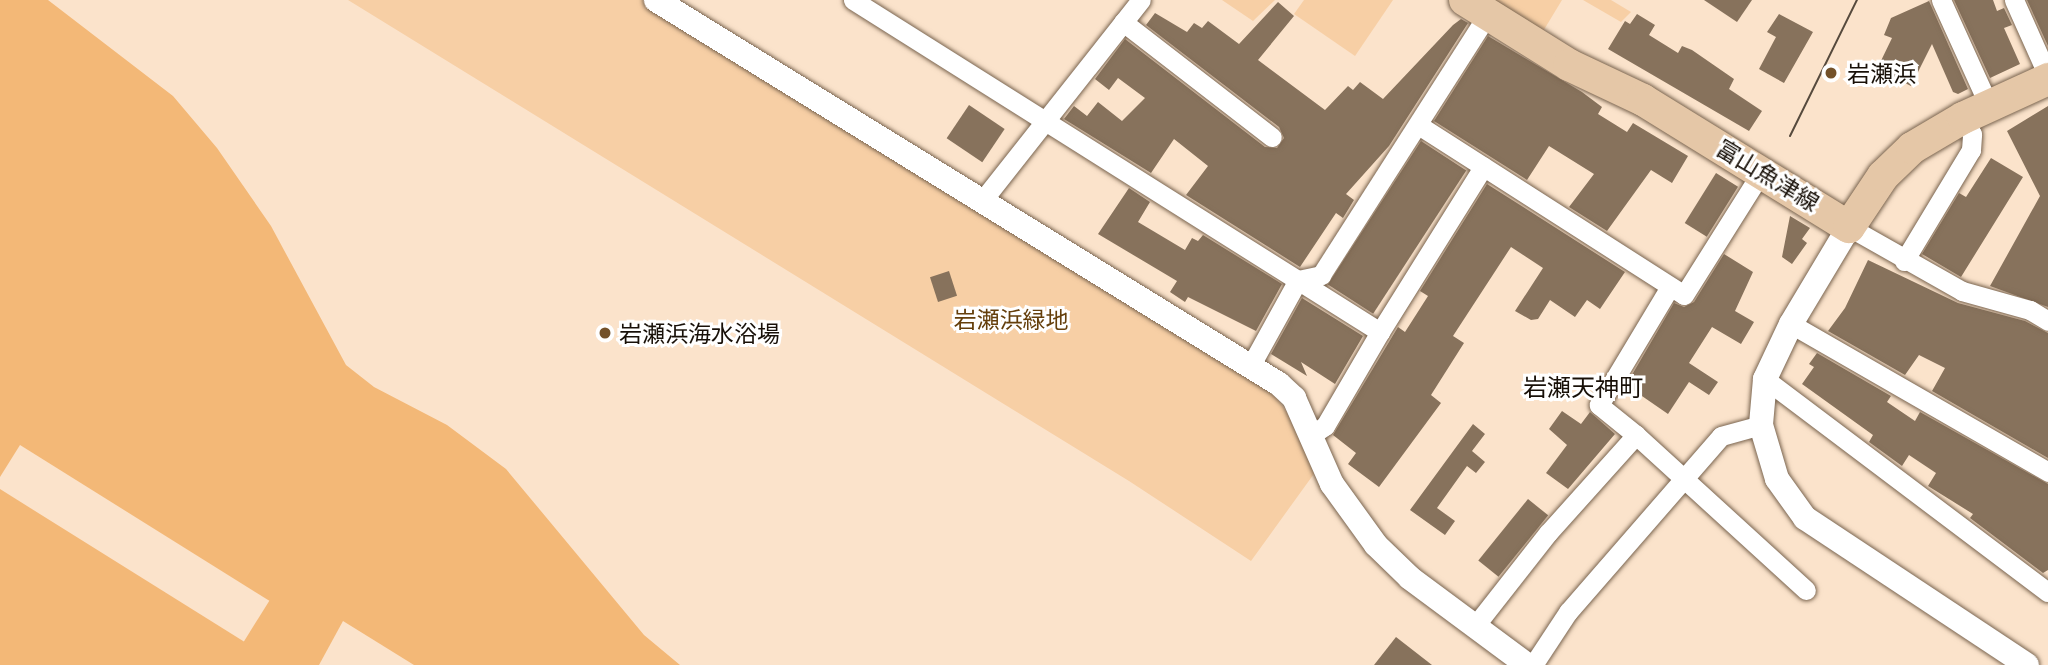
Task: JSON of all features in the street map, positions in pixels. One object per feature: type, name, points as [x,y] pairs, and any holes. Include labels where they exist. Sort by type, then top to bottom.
[{"type":"main road","name":"富山魚津線","points":[[1476,7],[1762,171],[1850,227]]},
{"type":"main road","points":[[1850,227],[1897,161],[1976,112],[2048,77]]},
{"type":"street","points":[[656,0],[1251,365],[1294,398],[1332,484],[1376,545],[1410,578],[1530,665],[1568,612],[1721,436],[1761,425]]},
{"type":"street","points":[[853,0],[1380,332]]},
{"type":"street","points":[[982,201],[1141,0]]},
{"type":"street","points":[[1904,261],[1971,150],[1976,112],[1941,0]]},
{"type":"street","points":[[2014,0],[2048,77]]},
{"type":"street","points":[[1251,365],[1298,280],[1321,275],[1420,125],[1476,7]]},
{"type":"street","points":[[1124,22],[1272,137]]},
{"type":"street","points":[[1420,125],[1684,295],[1762,171]]},
{"type":"street","points":[[1310,436],[1325,426],[1483,167]]},
{"type":"street","points":[[2027,665],[1805,518],[1777,479],[1761,425],[1765,379],[1791,324],[1850,227],[1904,261],[1962,291],[2030,310],[2048,321]]},
{"type":"street","points":[[1670,287],[1598,405],[1636,435],[1806,590]]},
{"type":"street","points":[[1791,324],[2048,472]]},
{"type":"street","points":[[1765,379],[2048,592]]},
{"type":"street","points":[[1475,626],[1548,533],[1636,435]]},
{"type":"green space","name":"岩瀬浜緑地","points":[[348,0],[644,0],[1273,393],[1298,428],[1316,471],[1251,561],[1129,481]]},
{"type":"green space","points":[[1222,0],[1275,0],[1253,21]]},
{"type":"green space","points":[[1304,0],[1393,0],[1355,56],[1294,14]]},
{"type":"green space","points":[[1488,0],[1562,0],[1542,33]]},
{"type":"green space","points":[[1583,0],[1611,0],[1631,12],[1621,22]]},
{"type":"shaded area","points":[[0,0],[48,0],[173,96],[217,148],[271,226],[346,365],[374,387],[447,425],[506,469],[644,635],[680,665],[0,665]]},
{"type":"pier","points":[[20,445],[269,601],[244,642],[0,489],[0,477]]},
{"type":"pier","points":[[343,621],[414,665],[319,665]]},
{"type":"building","points":[[1704,0],[1752,0],[1737,22]]},
{"type":"building","points":[[1954,0],[1993,0],[1997,11],[2004,8],[2012,25],[2004,28],[2020,64],[1990,78]]},
{"type":"building","points":[[2027,0],[2048,0],[2048,46]]},
{"type":"building","points":[[1929,1],[1968,89],[1958,94],[1953,92],[1932,44],[1911,86],[1877,69],[1892,38],[1884,35],[1891,18]]},
{"type":"building","points":[[1278,2],[1294,16],[1258,60],[1325,110],[1348,86],[1353,90],[1360,82],[1383,99],[1453,25],[1461,19],[1468,23],[1389,146],[1346,194],[1354,200],[1343,218],[1336,213],[1300,267],[1186,195],[1208,166],[1174,139],[1151,173],[1064,119],[1074,106],[1087,116],[1098,102],[1122,121],[1145,98],[1118,78],[1109,90],[1095,79],[1125,39],[1265,147],[1277,148],[1284,138],[1279,127],[1146,25],[1155,13],[1187,32],[1194,23],[1202,28],[1208,21],[1239,44]]},
{"type":"building","points":[[1637,14],[1655,25],[1649,35],[1678,53],[1682,46],[1692,50],[1734,79],[1729,89],[1762,111],[1749,131],[1608,49],[1625,21],[1630,24]]},
{"type":"building","points":[[1779,14],[1813,32],[1784,83],[1759,69],[1776,37],[1767,32]]},
{"type":"building","points":[[1488,36],[1582,92],[1602,107],[1598,114],[1627,132],[1633,123],[1688,156],[1672,183],[1651,170],[1607,231],[1569,207],[1594,174],[1549,146],[1527,180],[1434,121]]},
{"type":"building","points":[[969,105],[1005,129],[982,162],[947,138]]},
{"type":"building","points":[[2048,106],[2048,307],[1990,286],[2040,196],[2007,131]]},
{"type":"building","points":[[1421,141],[1466,170],[1373,314],[1328,284]]},
{"type":"building","points":[[1991,158],[2023,177],[1961,277],[1922,254],[1959,193],[1966,197]]},
{"type":"building","points":[[1716,173],[1738,187],[1707,237],[1685,223]]},
{"type":"building","points":[[1487,184],[1625,272],[1600,309],[1587,300],[1575,317],[1550,300],[1538,319],[1531,320],[1515,311],[1543,268],[1511,247],[1453,336],[1464,343],[1431,395],[1441,403],[1379,487],[1348,464],[1356,453],[1333,435],[1398,327],[1405,332],[1428,296],[1420,291]]},
{"type":"building","points":[[1129,188],[1150,202],[1138,222],[1185,250],[1192,238],[1198,241],[1203,235],[1282,284],[1256,331],[1188,297],[1185,302],[1170,292],[1177,281],[1098,234]]},
{"type":"building","points":[[1790,216],[1810,228],[1802,239],[1807,243],[1792,264],[1782,257]]},
{"type":"building","points":[[1724,254],[1753,272],[1735,311],[1754,322],[1741,344],[1712,327],[1689,363],[1718,382],[1709,395],[1689,382],[1668,414],[1626,385],[1674,303],[1684,307],[1694,302]]},
{"type":"building","points":[[1868,260],[1958,303],[2025,321],[2048,333],[2048,458],[1932,391],[1945,368],[1919,355],[1905,375],[1828,331],[1845,308]]},
{"type":"building","points":[[949,271],[957,296],[938,302],[930,277]]},
{"type":"building","points":[[1302,298],[1363,336],[1335,384],[1301,362],[1307,376],[1271,354]]},
{"type":"building","points":[[1817,353],[1891,396],[1887,402],[1915,421],[1920,412],[2048,484],[2048,570],[2043,573],[1970,518],[1973,514],[1928,486],[1936,473],[1909,455],[1902,466],[1869,442],[1873,435],[1802,384],[1814,367],[1809,364]]},
{"type":"building","points":[[1562,411],[1581,424],[1590,412],[1615,434],[1568,489],[1546,473],[1567,445],[1549,429]]},
{"type":"building","points":[[1473,424],[1485,434],[1472,451],[1485,462],[1476,473],[1467,466],[1437,508],[1455,521],[1445,535],[1410,510]]},
{"type":"building","points":[[1528,499],[1548,515],[1498,577],[1478,560]]},
{"type":"building","points":[[1396,637],[1432,665],[1374,665]]},
{"type":"tram line","points":[[1790,136],[1857,0]]},
{"type":"place","name":"岩瀬浜","points":[[1831,73]]},
{"type":"place","name":"岩瀬浜海水浴場","points":[[605,333]]},
{"type":"district","name":"岩瀬天神町","points":[[1583,387]]}]
